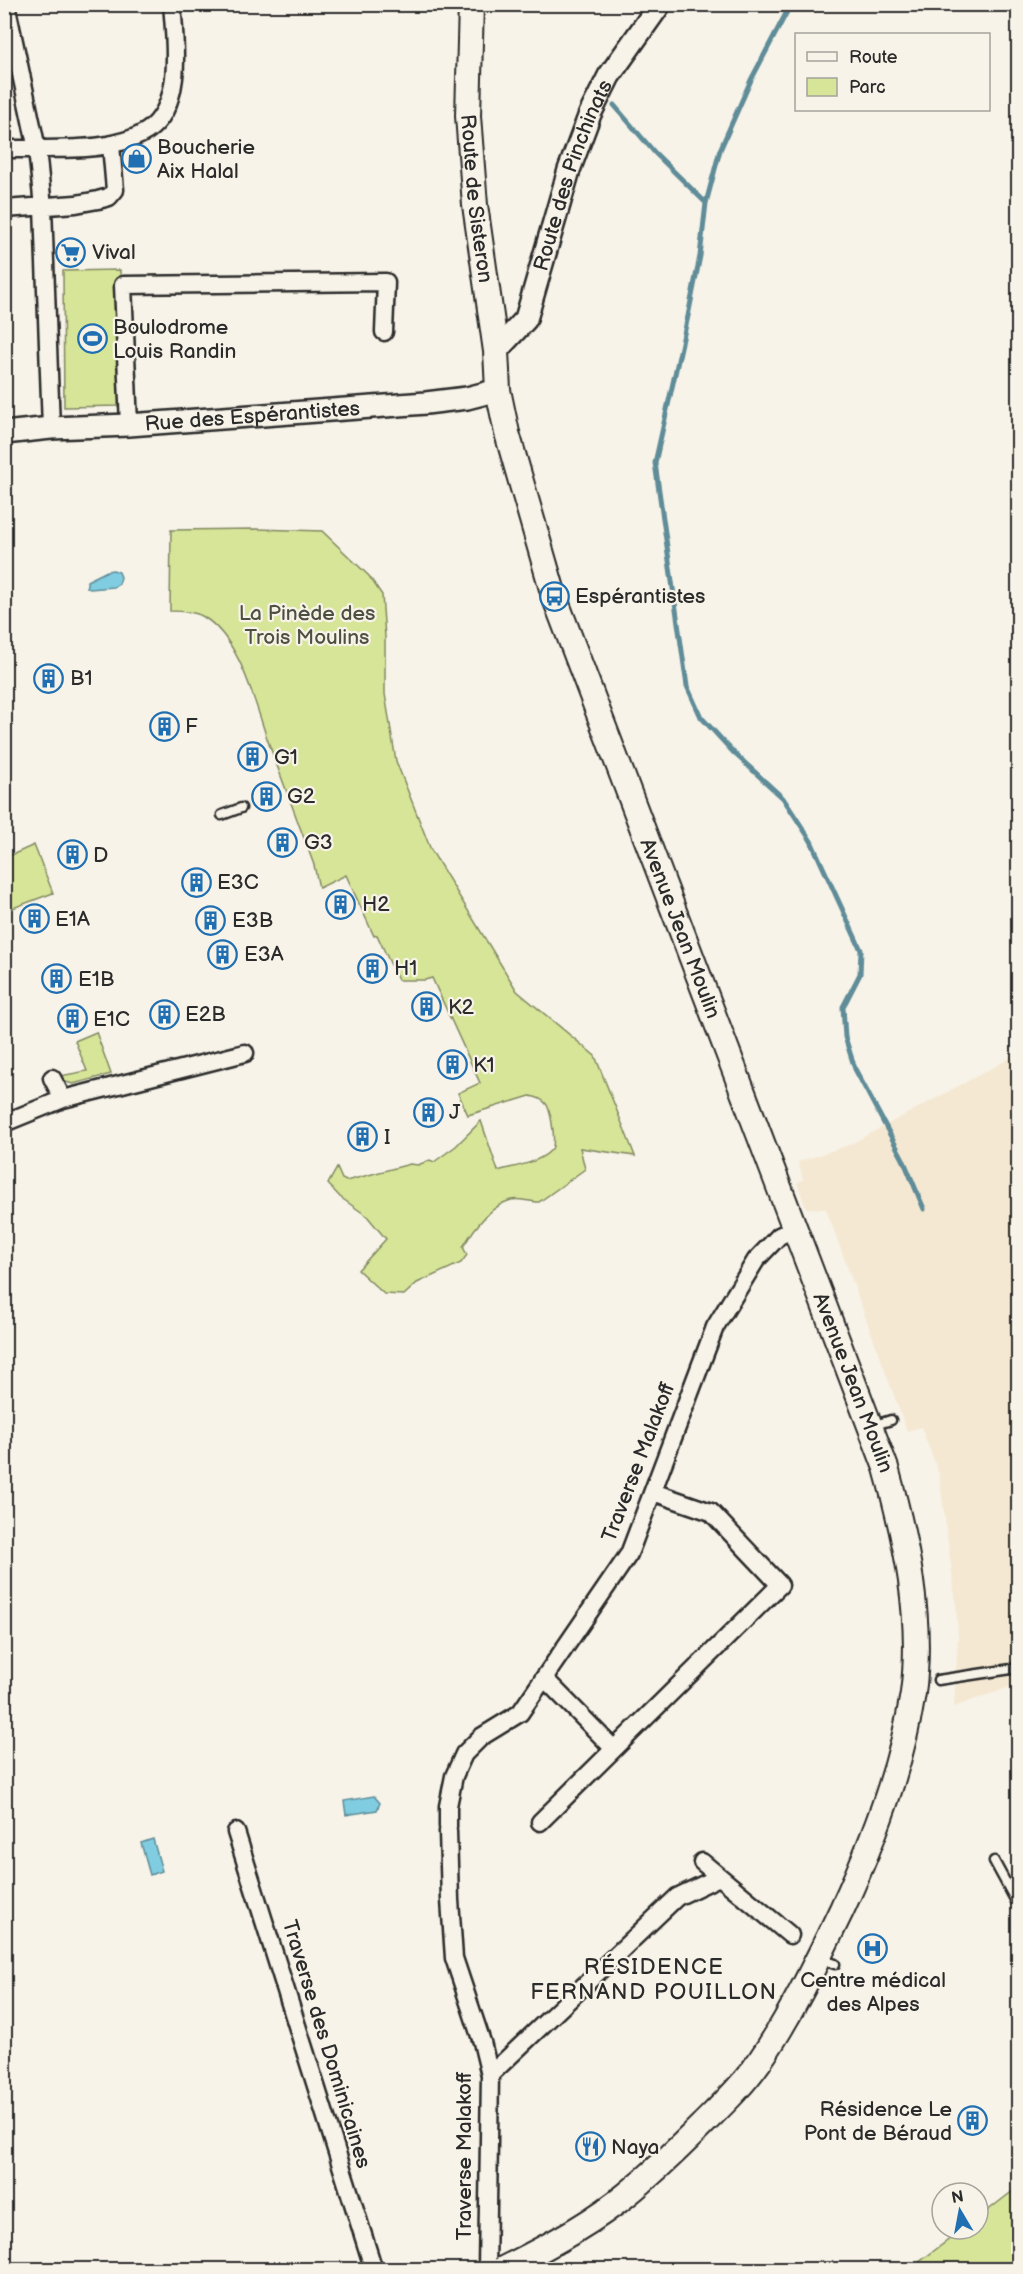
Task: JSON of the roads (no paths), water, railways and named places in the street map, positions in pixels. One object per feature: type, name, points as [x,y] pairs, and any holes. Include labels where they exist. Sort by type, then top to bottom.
[{"type":"main road","name":"Route de Sisteron","points":[[471,4],[468,116],[476,205],[496,351],[498,390]]},
{"type":"main road","name":"Avenue Jean Moulin","points":[[498,390],[507,433],[554,596],[755,1126],[796,1228],[827,1317],[881,1423],[886,1468],[900,1517],[910,1572],[914,1627],[913,1692],[900,1747],[872,1842],[827,1962],[797,2001],[758,2063],[722,2106],[676,2151],[625,2196],[555,2242],[501,2270]]},
{"type":"street","points":[[6,4],[37,149],[43,207],[51,428]]},
{"type":"street","points":[[4,149],[111,145],[146,132],[159,119],[166,105],[177,62],[172,4]]},
{"type":"street","name":"Route des Pinchinats","points":[[496,351],[526,319],[569,170],[590,114],[609,76],[660,4]]},
{"type":"street","points":[[4,209],[76,204],[108,197],[115,190],[111,145]]},
{"type":"street","points":[[129,425],[123,285],[386,282],[384,332]]},
{"type":"street","name":"Rue des Espérantistes","points":[[4,434],[51,428],[129,425],[426,403],[467,398],[498,390]]},
{"type":"street","points":[[4,1123],[63,1099],[245,1053]]},
{"type":"street","points":[[52,1078],[63,1099]]},
{"type":"street","name":"Traverse Malakoff","points":[[487,2270],[490,2075],[482,2042],[454,1958],[448,1806],[454,1776],[464,1754],[481,1737],[520,1713],[629,1554],[696,1372],[715,1327],[756,1260],[778,1236],[796,1228]]},
{"type":"street","points":[[540,1822],[780,1585],[711,1512],[653,1492]]},
{"type":"street","points":[[545,1679],[614,1749]]},
{"type":"street","name":"Traverse des Dominicaines","points":[[236,1832],[374,2270]]},
{"type":"street","points":[[702,1862],[790,1935]]},
{"type":"street","points":[[490,2075],[677,1897],[719,1877]]},
{"type":"lane","points":[[222,815],[241,808]]},
{"type":"lane","points":[[938,1680],[1018,1668]]},
{"type":"lane","points":[[994,1861],[1018,1905]]},
{"type":"water","points":[[107,571],[119,572],[121,577],[119,584],[114,587],[90,589],[87,587],[87,581]]},
{"type":"water","points":[[374,1796],[380,1803],[377,1810],[346,1815],[344,1801]]},
{"type":"water","points":[[153,1839],[162,1871],[150,1875],[141,1843]]},
{"type":"waterway","points":[[791,4],[751,80],[720,150],[706,203],[700,256],[655,463],[687,686],[701,717],[734,753],[783,798],[811,841],[861,950],[860,974],[843,1007],[845,1037],[855,1069],[903,1159],[924,1209]]},
{"type":"waterway","points":[[614,105],[655,153],[706,203]]},
{"type":"place","name":"Boucherie Aix Halal","points":[[136,159]]},
{"type":"place","name":"Vival","points":[[71,252]]},
{"type":"place","name":"Boulodrome Louis Randin","points":[[92,339]]},
{"type":"place","name":"Espérantistes","points":[[554,596]]},
{"type":"place","name":"B1","points":[[49,678]]},
{"type":"place","name":"F","points":[[164,726]]},
{"type":"place","name":"G1","points":[[253,757]]},
{"type":"place","name":"G2","points":[[266,796]]},
{"type":"place","name":"G3","points":[[283,842]]},
{"type":"place","name":"D","points":[[72,855]]},
{"type":"place","name":"E3C","points":[[196,882]]},
{"type":"place","name":"H2","points":[[341,904]]},
{"type":"place","name":"E1A","points":[[34,919]]},
{"type":"place","name":"E3B","points":[[211,920]]},
{"type":"place","name":"E3A","points":[[223,954]]},
{"type":"place","name":"H1","points":[[373,968]]},
{"type":"place","name":"E1B","points":[[57,979]]},
{"type":"place","name":"K2","points":[[427,1007]]},
{"type":"place","name":"E2B","points":[[164,1014]]},
{"type":"place","name":"E1C","points":[[72,1019]]},
{"type":"place","name":"K1","points":[[452,1065]]},
{"type":"place","name":"J","points":[[428,1112]]},
{"type":"place","name":"I","points":[[363,1137]]},
{"type":"place","name":"Centre médical des Alpes","points":[[873,1949]]},
{"type":"place","name":"Résidence Le Pont de Béraud","points":[[973,2121]]},
{"type":"place","name":"Naya","points":[[590,2147]]},
{"type":"district","name":"RÉSIDENCE FERNAND POUILLON","points":[[654,1979]]},
{"type":"park label","name":"La Pinède des Trois Moulins","points":[[307,625]]}]
